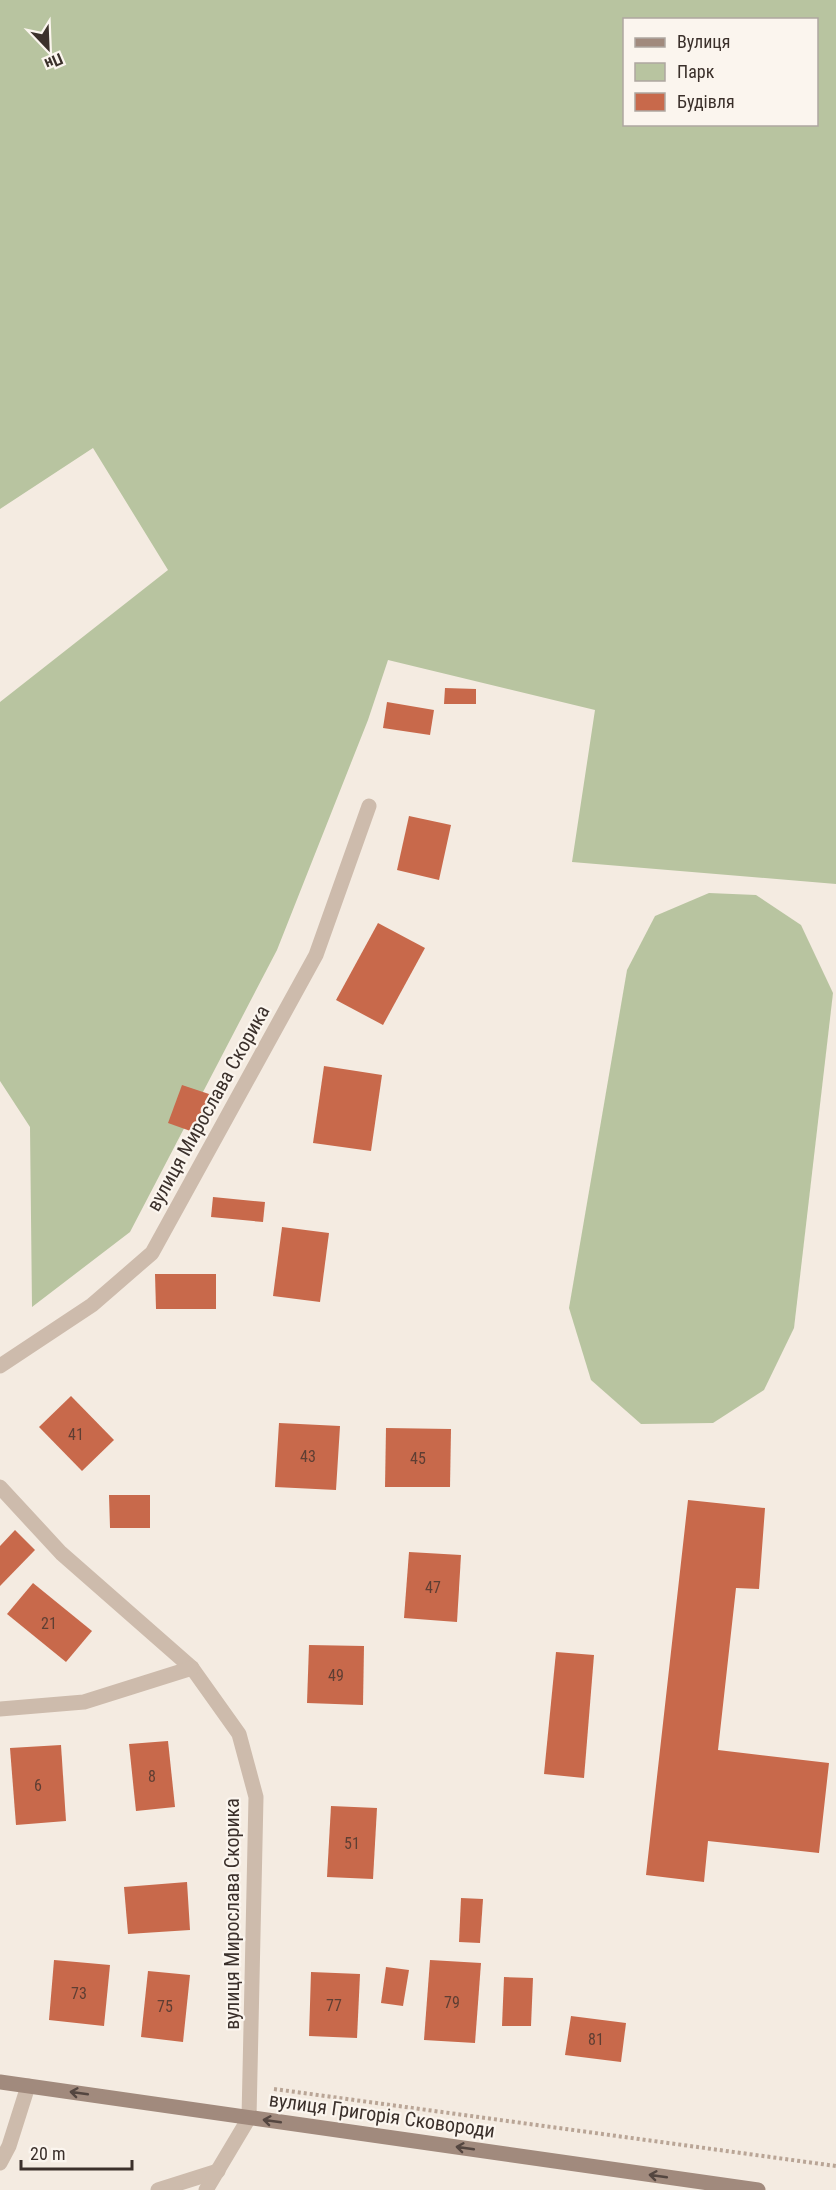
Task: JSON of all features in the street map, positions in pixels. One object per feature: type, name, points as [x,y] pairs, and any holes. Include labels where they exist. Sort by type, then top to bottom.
[{"type":"street","name":"вулиця Мирослава Скорика","points":[[0,1366],[92,1305],[152,1253],[316,955],[369,806]]},
{"type":"street","name":"вулиця Мирослава Скорика","points":[[0,1487],[61,1554],[192,1668],[239,1734],[256,1797],[249,2118]]},
{"type":"street","points":[[0,1709],[84,1702],[192,1668]]},
{"type":"street","name":"вулиця Григорія Сковороди","points":[[0,2082],[758,2190]]},
{"type":"street","points":[[0,2163],[9,2146],[28,2086]]},
{"type":"street","points":[[206,2190],[249,2118]]},
{"type":"street","points":[[158,2190],[218,2171]]},
{"type":"path","points":[[251,2086],[836,2166]]},
{"type":"green space","points":[[0,0],[836,0],[836,884],[572,862],[595,710],[388,660],[368,720],[277,950],[130,1232],[32,1307],[30,1127],[0,1081],[0,702],[168,570],[93,448],[0,509]]},
{"type":"green space","points":[[709,893],[756,895],[801,925],[833,993],[794,1328],[764,1390],[713,1423],[641,1424],[591,1380],[569,1308],[627,970],[655,916]]},
{"type":"building","points":[[445,688],[476,689],[476,704],[444,704]]},
{"type":"building","points":[[387,702],[434,710],[430,735],[383,728]]},
{"type":"building","points":[[409,816],[451,825],[439,880],[397,870]]},
{"type":"building","points":[[378,923],[425,948],[383,1025],[336,1000]]},
{"type":"building","points":[[324,1066],[382,1075],[371,1151],[313,1143]]},
{"type":"building","points":[[182,1085],[209,1094],[196,1133],[168,1123]]},
{"type":"building","points":[[213,1197],[265,1202],[263,1222],[211,1217]]},
{"type":"building","points":[[282,1227],[329,1233],[320,1302],[273,1296]]},
{"type":"building","points":[[155,1274],[216,1274],[216,1309],[156,1309]]},
{"type":"building","points":[[71,1396],[114,1440],[82,1471],[39,1427]]},
{"type":"building","points":[[279,1423],[340,1426],[336,1490],[275,1487]]},
{"type":"building","points":[[386,1428],[451,1429],[450,1487],[385,1487]]},
{"type":"building","points":[[109,1495],[150,1495],[150,1528],[110,1528]]},
{"type":"building","points":[[688,1500],[765,1508],[759,1589],[736,1588],[718,1750],[829,1763],[819,1853],[708,1841],[704,1882],[646,1875]]},
{"type":"building","points":[[15,1530],[35,1550],[0,1586],[0,1546]]},
{"type":"building","points":[[409,1552],[461,1555],[457,1622],[404,1618]]},
{"type":"building","points":[[33,1583],[92,1631],[66,1662],[7,1614]]},
{"type":"building","points":[[309,1645],[364,1646],[363,1705],[307,1703]]},
{"type":"building","points":[[556,1652],[594,1655],[584,1778],[544,1774]]},
{"type":"building","points":[[168,1741],[175,1807],[136,1811],[129,1744]]},
{"type":"building","points":[[61,1745],[66,1821],[16,1825],[10,1748]]},
{"type":"building","points":[[331,1806],[377,1808],[373,1879],[327,1877]]},
{"type":"building","points":[[187,1882],[190,1930],[128,1934],[124,1887]]},
{"type":"building","points":[[461,1898],[483,1899],[480,1943],[459,1942]]},
{"type":"building","points":[[54,1960],[110,1965],[104,2026],[49,2020]]},
{"type":"building","points":[[430,1960],[481,1963],[475,2043],[424,2040]]},
{"type":"building","points":[[386,1967],[409,1970],[403,2006],[381,2003]]},
{"type":"building","points":[[148,1971],[190,1975],[183,2042],[141,2037]]},
{"type":"building","points":[[311,1972],[360,1974],[357,2038],[309,2036]]},
{"type":"building","points":[[504,1977],[533,1978],[531,2026],[502,2026]]},
{"type":"building","points":[[571,2016],[626,2023],[621,2062],[565,2055]]}]
